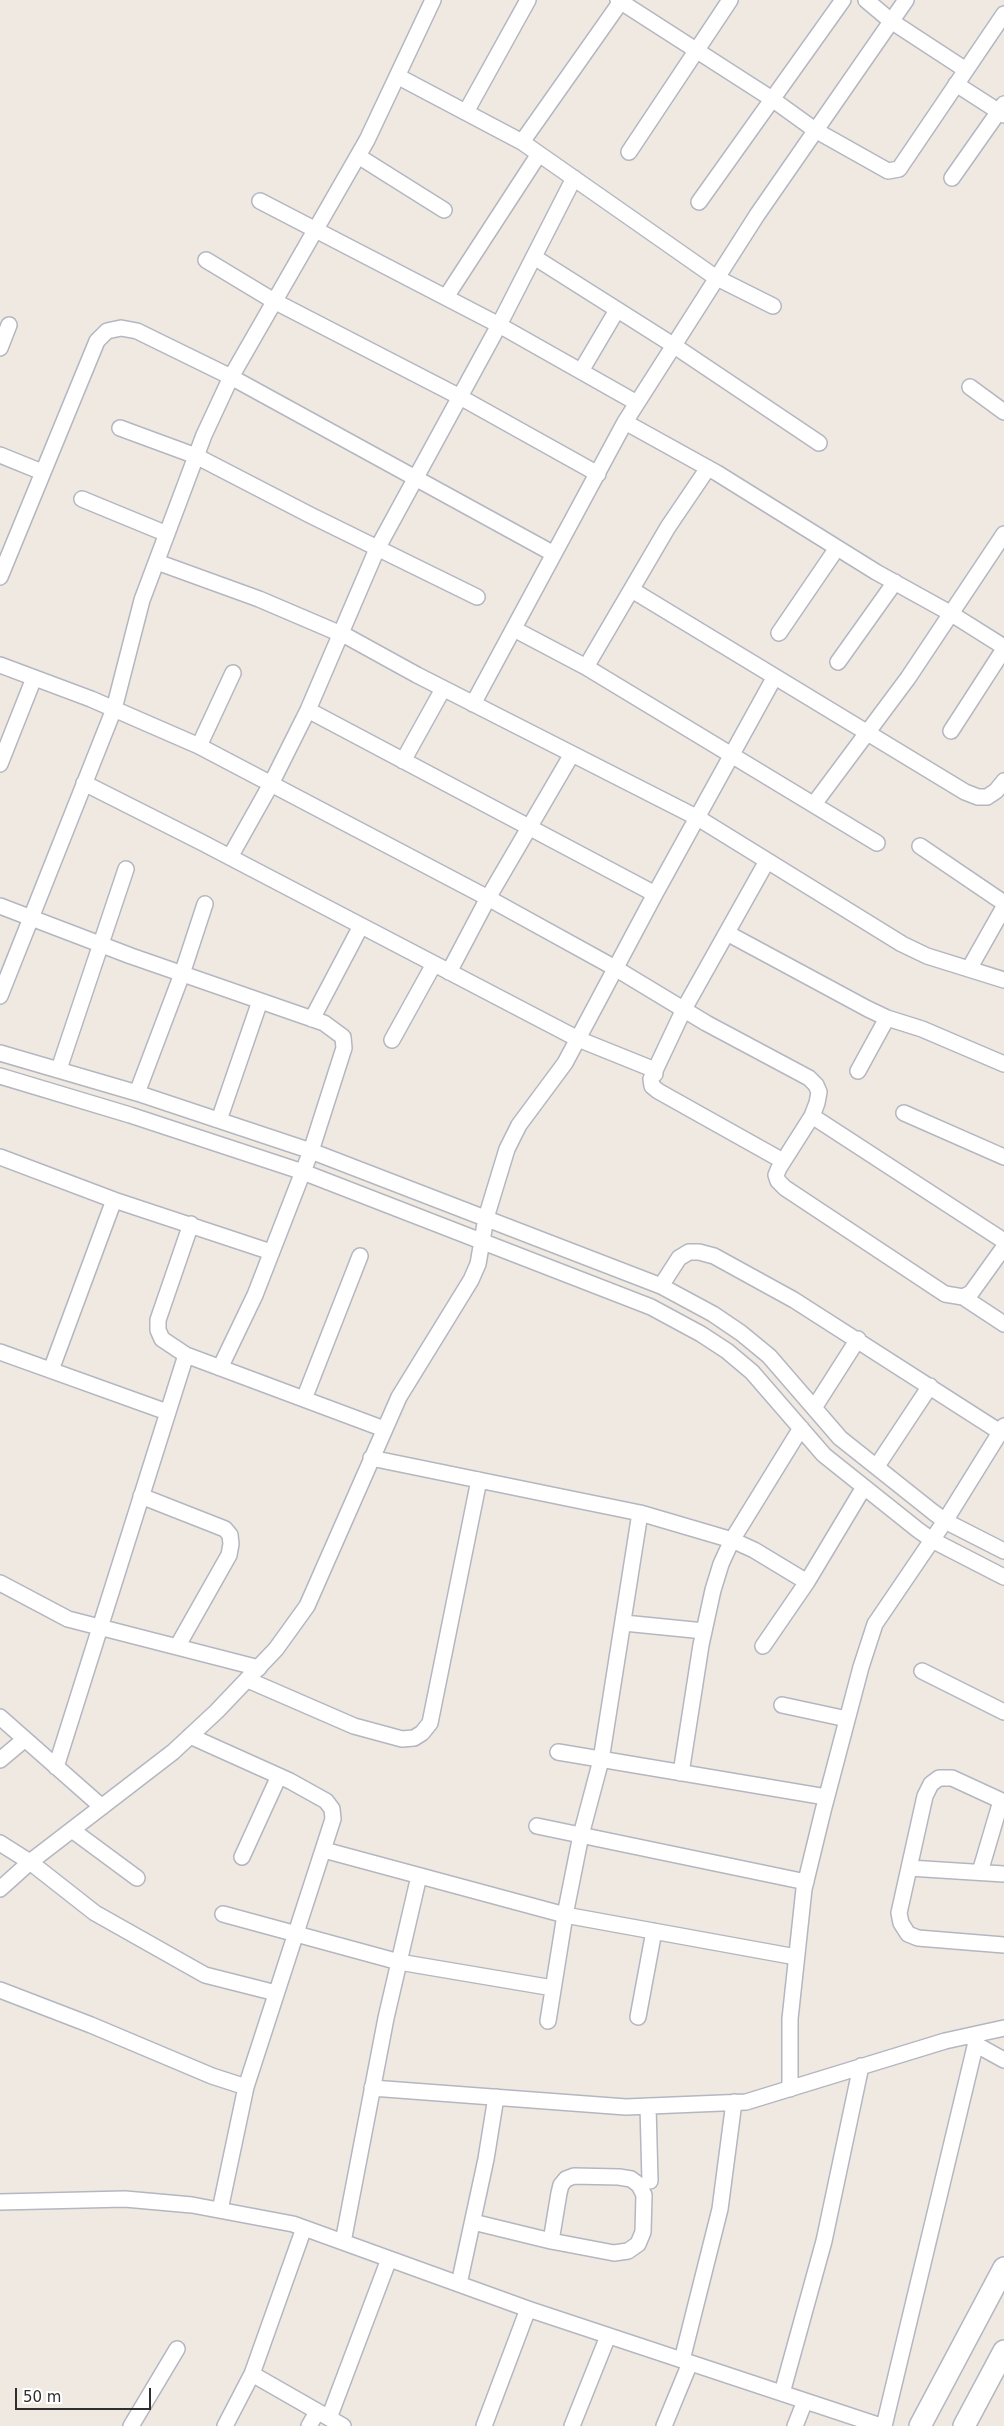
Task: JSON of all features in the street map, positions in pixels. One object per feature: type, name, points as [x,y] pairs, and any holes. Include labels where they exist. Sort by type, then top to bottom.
[{"type":"main road","points":[[920,2426],[1004,2268]]},
{"type":"main road","points":[[964,2426],[1004,2351]]},
{"type":"street","points":[[0,996],[29,917],[114,709],[142,600],[196,456],[231,377],[358,156],[399,77],[433,0]]},
{"type":"street","points":[[466,112],[528,0]]},
{"type":"street","points":[[629,152],[730,0]]},
{"type":"street","points":[[699,202],[843,0]]},
{"type":"street","points":[[866,0],[892,21],[966,70]]},
{"type":"street","points":[[473,704],[625,422],[715,277],[906,0]]},
{"type":"street","points":[[522,142],[620,1],[772,99],[816,130],[881,168],[893,171],[899,169],[1004,14]]},
{"type":"street","points":[[399,77],[522,142],[715,277],[773,306]]},
{"type":"street","points":[[952,178],[1002,110],[956,84]]},
{"type":"street","points":[[446,297],[539,154]]},
{"type":"street","points":[[358,156],[444,210]]},
{"type":"street","points":[[230,857],[271,784],[308,710],[342,635],[377,549],[499,325],[574,178]]},
{"type":"street","points":[[260,201],[499,325],[637,403]]},
{"type":"street","points":[[534,257],[673,345],[819,443]]},
{"type":"street","points":[[206,260],[274,301],[460,397],[598,474]]},
{"type":"street","points":[[581,371],[617,310]]},
{"type":"street","points":[[0,348],[9,325]]},
{"type":"street","points":[[0,577],[97,341],[107,331],[121,328],[136,331],[231,377],[554,554]]},
{"type":"street","points":[[970,387],[1004,411]]},
{"type":"street","points":[[625,422],[708,468],[837,548],[950,613],[1004,648],[951,731]]},
{"type":"street","points":[[120,428],[196,456],[377,549],[476,597]]},
{"type":"street","points":[[0,455],[42,472]]},
{"type":"street","points":[[586,667],[668,527],[708,468]]},
{"type":"street","points":[[82,499],[167,534]]},
{"type":"street","points":[[814,804],[908,678],[1004,534]]},
{"type":"street","points":[[779,633],[837,548]]},
{"type":"street","points":[[157,562],[259,600],[342,635],[698,818],[902,944],[927,956],[1004,980]]},
{"type":"street","points":[[838,662],[895,582]]},
{"type":"street","points":[[632,590],[774,678],[868,731],[965,792],[978,797],[986,797],[996,791],[1004,781]]},
{"type":"street","points":[[514,629],[586,667],[877,843]]},
{"type":"street","points":[[0,665],[114,709],[199,746],[488,898],[809,1078],[816,1085],[819,1092],[812,1116],[776,1174],[778,1181],[785,1188],[945,1294],[963,1297],[1004,1324]]},
{"type":"street","points":[[199,746],[233,673]]},
{"type":"street","points":[[0,764],[34,678]]},
{"type":"street","points":[[0,1889],[30,1862],[173,1752],[248,1680],[276,1650],[306,1606],[399,1397],[471,1280],[478,1264],[486,1218],[507,1149],[519,1125],[565,1063],[655,894],[774,678]]},
{"type":"street","points":[[403,761],[443,688]]},
{"type":"street","points":[[308,710],[655,894]]},
{"type":"street","points":[[449,972],[488,898],[572,754]]},
{"type":"street","points":[[84,783],[578,1039],[655,1072]]},
{"type":"street","points":[[920,846],[1004,905],[968,968]]},
{"type":"street","points":[[766,860],[684,1009],[651,1079],[652,1086],[658,1091],[784,1161]]},
{"type":"street","points":[[59,1069],[126,869]]},
{"type":"street","points":[[136,1093],[182,974],[205,904]]},
{"type":"street","points":[[0,906],[182,974],[312,1019],[334,1029],[343,1037],[344,1048],[311,1151],[255,1295],[220,1368]]},
{"type":"street","points":[[312,1019],[361,926]]},
{"type":"street","points":[[727,933],[886,1018],[922,1029],[1004,1064]]},
{"type":"street","points":[[392,1040],[434,964]]},
{"type":"street","points":[[219,1120],[260,1001]]},
{"type":"street","points":[[858,1071],[886,1018]]},
{"type":"street","points":[[0,1052],[136,1093],[311,1151],[661,1286],[713,1314],[741,1333],[769,1356],[840,1438],[945,1521],[1004,1551]]},
{"type":"street","points":[[0,1076],[130,1115],[303,1172],[652,1307],[728,1351],[752,1372],[824,1455],[932,1540],[1004,1577]]},
{"type":"street","points":[[904,1113],[1004,1157]]},
{"type":"street","points":[[812,1116],[1004,1241]]},
{"type":"street","points":[[0,1158],[114,1200],[192,1224],[271,1252]]},
{"type":"street","points":[[51,1370],[114,1200]]},
{"type":"street","points":[[192,1224],[158,1320],[158,1330],[162,1339],[186,1355],[384,1429]]},
{"type":"street","points":[[963,1297],[971,1293],[1004,1247]]},
{"type":"street","points":[[661,1286],[679,1258],[689,1252],[699,1252],[714,1256],[794,1300],[1002,1429],[945,1521],[875,1624],[826,1797],[806,1882],[790,2018],[790,2089]]},
{"type":"street","points":[[304,1399],[360,1256]]},
{"type":"street","points":[[814,1408],[858,1339]]},
{"type":"street","points":[[0,1352],[167,1412]]},
{"type":"street","points":[[56,1767],[186,1355]]},
{"type":"street","points":[[877,1466],[930,1386]]},
{"type":"street","points":[[681,1773],[704,1631],[713,1590],[732,1540],[801,1428]]},
{"type":"street","points":[[371,1458],[640,1513],[732,1540],[754,1550],[807,1582]]},
{"type":"street","points":[[248,1680],[354,1726],[402,1739],[414,1738],[422,1733],[430,1723],[479,1480]]},
{"type":"street","points":[[763,1646],[807,1582],[864,1487]]},
{"type":"street","points":[[141,1496],[224,1530],[230,1536],[229,1555],[177,1647]]},
{"type":"street","points":[[548,2021],[565,1915],[581,1835],[601,1760],[640,1513]]},
{"type":"street","points":[[0,1583],[53,1612],[100,1628],[259,1668]]},
{"type":"street","points":[[624,1623],[704,1631]]},
{"type":"street","points":[[922,1670],[1004,1712]]},
{"type":"street","points":[[782,1705],[847,1719]]},
{"type":"street","points":[[0,1717],[102,1807]]},
{"type":"street","points":[[190,1736],[280,1776],[326,1801],[332,1809],[333,1819],[246,2087],[220,2210]]},
{"type":"street","points":[[0,1760],[25,1739]]},
{"type":"street","points":[[558,1752],[826,1797]]},
{"type":"street","points":[[242,1857],[280,1776]]},
{"type":"street","points":[[980,1872],[1003,1801],[952,1778],[939,1778],[930,1784],[925,1796],[899,1913],[901,1923],[908,1934],[918,1938],[1004,1945]]},
{"type":"street","points":[[538,1826],[806,1882]]},
{"type":"street","points":[[72,1830],[136,1878]]},
{"type":"street","points":[[0,1843],[30,1862],[95,1913],[205,1975],[276,1993]]},
{"type":"street","points":[[324,1850],[565,1915],[796,1956]]},
{"type":"street","points":[[909,1868],[1004,1874]]},
{"type":"street","points":[[344,2242],[372,2088],[419,1876]]},
{"type":"street","points":[[223,1914],[399,1962],[553,1988]]},
{"type":"street","points":[[638,2017],[654,1931]]},
{"type":"street","points":[[0,1990],[91,2025],[212,2076],[246,2087]]},
{"type":"street","points":[[372,2088],[626,2107],[746,2102],[945,2041],[977,2039],[1004,2028]]},
{"type":"street","points":[[977,2039],[1004,2060]]},
{"type":"street","points":[[0,2202],[125,2199],[192,2205],[304,2228],[528,2309],[882,2426],[977,2039]]},
{"type":"street","points":[[782,2393],[824,2241],[861,2066]]},
{"type":"street","points":[[458,2284],[486,2159],[496,2097]]},
{"type":"street","points":[[664,2426],[686,2361],[720,2209],[734,2102]]},
{"type":"street","points":[[648,2106],[650,2181]]},
{"type":"street","points":[[473,2222],[551,2241],[614,2253],[628,2251],[638,2244],[643,2232],[644,2195],[639,2185],[631,2179],[619,2177],[574,2176],[566,2179],[561,2184],[551,2241]]},
{"type":"street","points":[[225,2426],[252,2374],[304,2228]]},
{"type":"street","points":[[309,2426],[323,2415],[389,2259]]},
{"type":"street","points":[[484,2426],[528,2309]]},
{"type":"street","points":[[572,2426],[608,2336]]},
{"type":"street","points":[[130,2426],[177,2349]]},
{"type":"street","points":[[252,2374],[343,2426]]},
{"type":"street","points":[[795,2426],[805,2401]]}]
